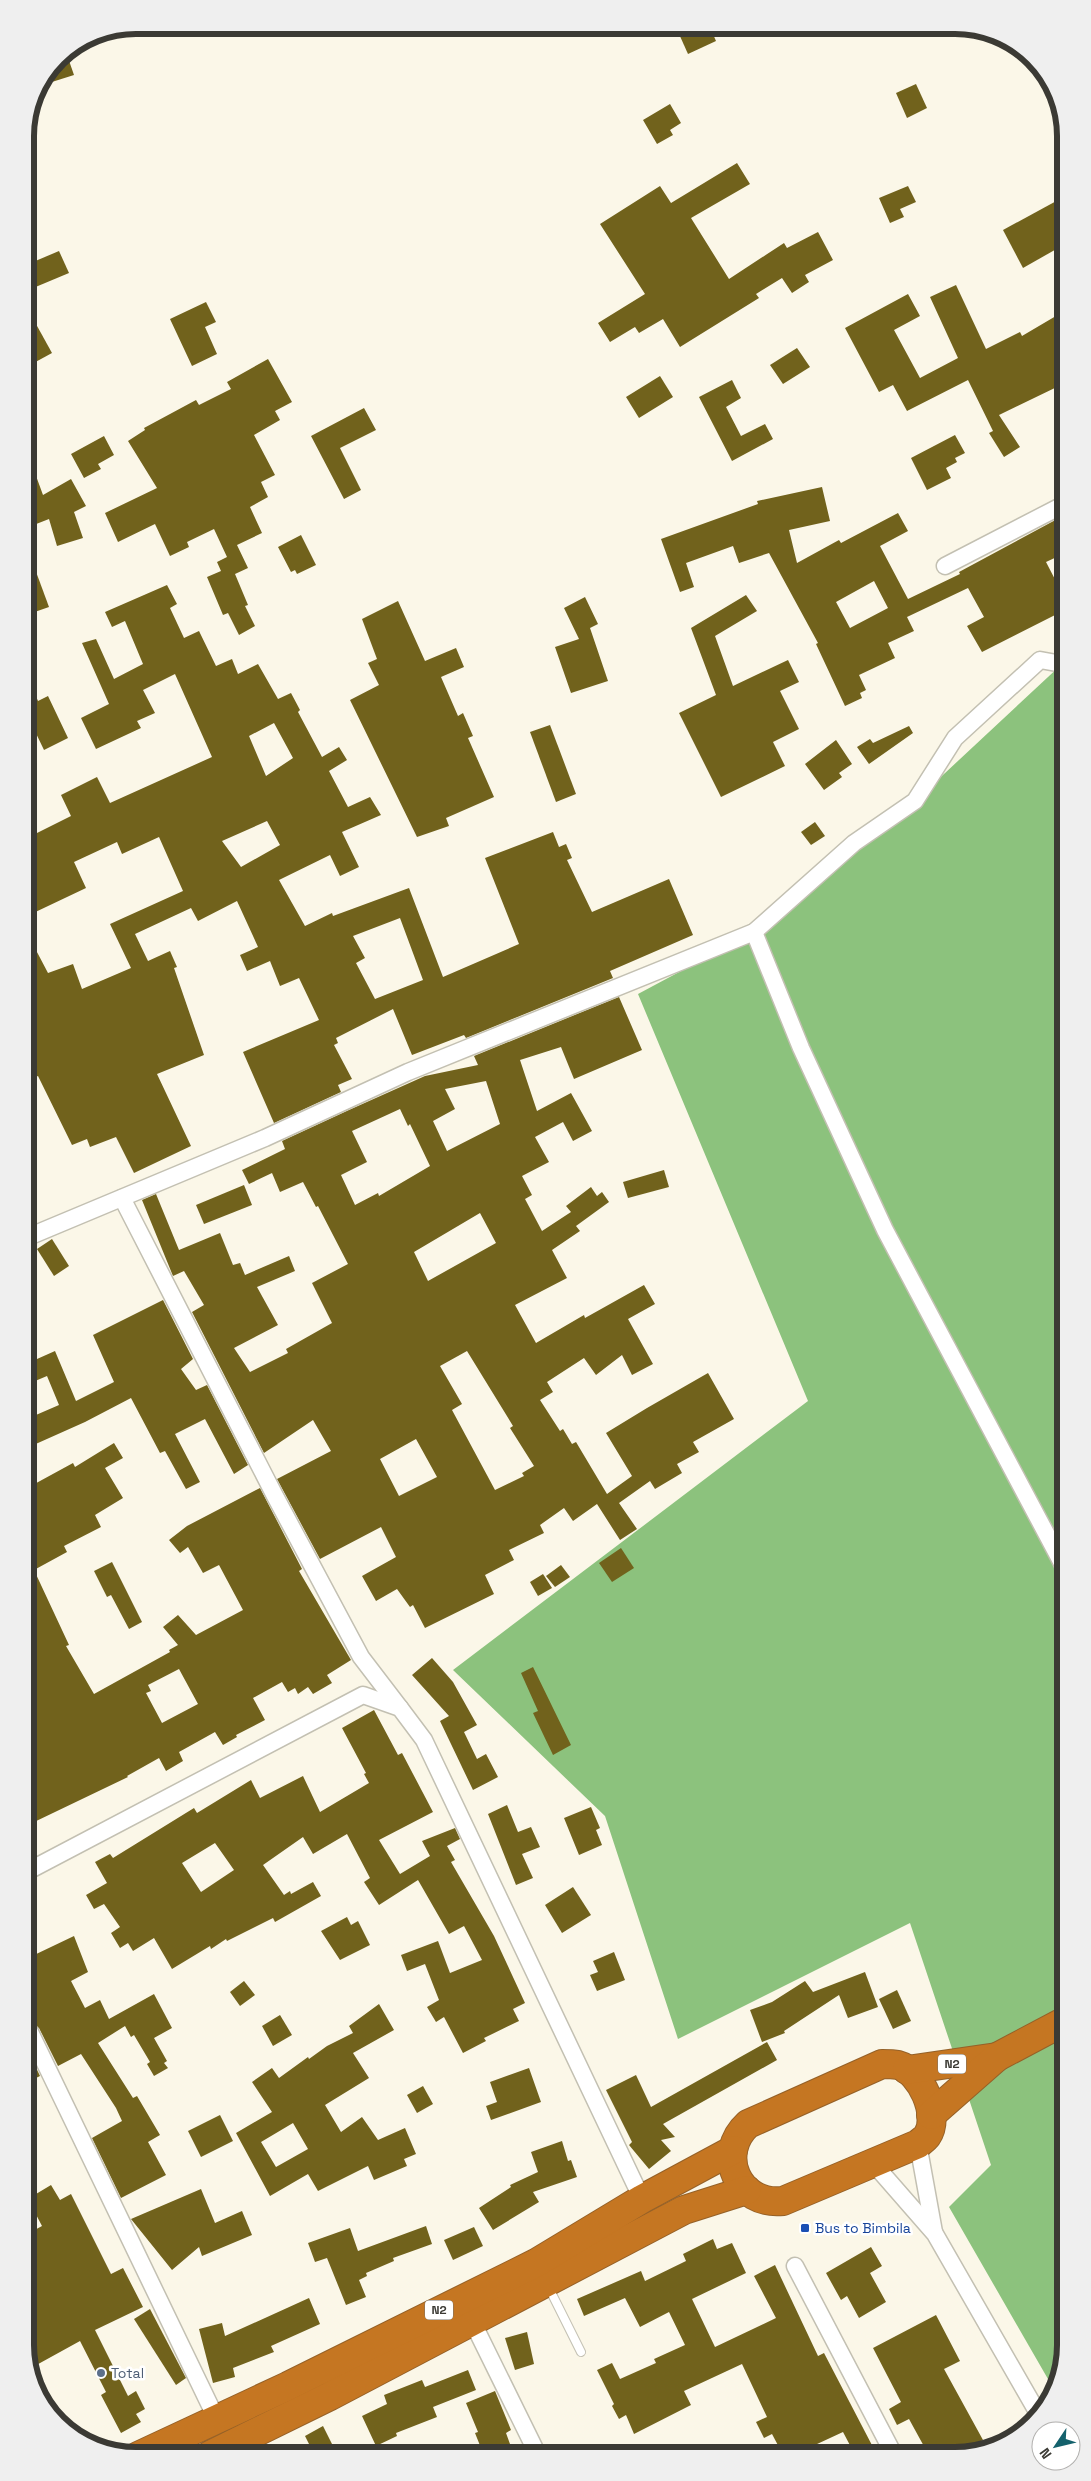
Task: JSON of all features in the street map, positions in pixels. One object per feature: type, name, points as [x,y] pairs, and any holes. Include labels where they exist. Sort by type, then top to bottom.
[{"type":"highway","name":"N2","points":[[931,2115],[997,2057],[1057,2026]]},
{"type":"highway","name":"N2","points":[[907,2070],[997,2057]]},
{"type":"highway","points":[[882,2064],[898,2065],[907,2070],[922,2086],[930,2105],[931,2115],[927,2136],[918,2144],[783,2201],[770,2202],[747,2190],[733,2167],[733,2150],[738,2133],[748,2124],[882,2064]]},
{"type":"highway","name":"N2","points":[[158,2447],[536,2263],[642,2199],[733,2150]]},
{"type":"highway","name":"N2","points":[[226,2447],[330,2396],[684,2210],[747,2190]]},
{"type":"street","points":[[945,566],[1057,508]]},
{"type":"street","points":[[34,1235],[265,1138],[408,1072],[754,932],[854,843],[915,801],[955,738],[1040,660],[1057,663]]},
{"type":"street","points":[[754,932],[801,1048],[885,1230],[1057,1554]]},
{"type":"street","points":[[122,1198],[275,1496],[361,1657],[424,1740],[642,2199]]},
{"type":"street","points":[[34,1868],[363,1695],[400,1708]]},
{"type":"street","points":[[34,2040],[216,2420]]},
{"type":"street","points":[[918,2144],[935,2234]]},
{"type":"street","points":[[873,2163],[935,2234],[1035,2408]]},
{"type":"street","points":[[795,2266],[890,2447]]},
{"type":"street","points":[[472,2321],[534,2447]]},
{"type":"lane","points":[[546,2282],[581,2352]]},
{"type":"green space","points":[[1057,669],[1057,2345],[1054,2371],[1050,2383],[949,2207],[991,2165],[910,1923],[678,2039],[605,1816],[453,1670],[808,1401],[638,994],[754,932],[915,801]]},
{"type":"building","points":[[679,34],[713,34],[716,41],[688,54]]},
{"type":"building","points":[[69,59],[74,75],[49,83]]},
{"type":"building","points":[[916,84],[927,108],[907,118],[896,93]]},
{"type":"building","points":[[670,104],[681,123],[670,130],[673,135],[657,144],[643,120]]},
{"type":"building","points":[[737,163],[750,184],[691,218],[729,279],[784,243],[787,248],[818,232],[833,260],[805,275],[809,282],[792,293],[782,278],[756,294],[759,298],[680,347],[663,319],[639,333],[635,327],[610,342],[598,323],[645,294],[600,224],[660,186],[671,203]]},
{"type":"building","points":[[908,186],[916,202],[900,209],[904,217],[890,223],[879,198]]},
{"type":"building","points":[[1057,201],[1057,249],[1023,268],[1003,230]]},
{"type":"building","points":[[59,251],[69,273],[34,288],[34,262]]},
{"type":"building","points":[[956,285],[986,349],[1020,332],[1022,336],[1057,315],[1057,387],[999,415],[1020,447],[1004,457],[989,433],[993,431],[968,380],[907,411],[893,385],[879,392],[845,328],[908,294],[920,316],[894,330],[920,378],[958,358],[930,297]]},
{"type":"building","points":[[206,302],[216,322],[205,327],[217,354],[192,366],[170,319]]},
{"type":"building","points":[[34,320],[52,353],[34,363]]},
{"type":"building","points":[[797,348],[810,367],[783,384],[770,365]]},
{"type":"building","points":[[268,359],[292,402],[275,411],[280,420],[254,435],[275,475],[261,482],[268,497],[250,507],[262,533],[237,545],[248,568],[235,574],[248,605],[245,606],[255,626],[239,635],[228,613],[223,615],[207,577],[221,571],[217,562],[227,557],[214,529],[187,542],[189,547],[170,556],[155,524],[118,542],[105,513],[157,488],[128,441],[145,430],[144,428],[196,400],[199,405],[231,389],[227,382]]},
{"type":"building","points":[[660,376],[673,397],[639,418],[626,397]]},
{"type":"building","points":[[732,380],[741,398],[726,407],[741,436],[765,424],[773,439],[732,461],[699,397]]},
{"type":"building","points":[[364,408],[376,430],[340,448],[361,490],[344,499],[311,436]]},
{"type":"building","points":[[955,435],[965,453],[955,458],[957,462],[946,468],[951,478],[927,490],[911,458]]},
{"type":"building","points":[[104,436],[114,455],[98,464],[101,469],[84,478],[71,454]]},
{"type":"building","points":[[34,470],[43,495],[71,479],[86,506],[74,512],[83,538],[57,546],[49,519],[34,525]]},
{"type":"building","points":[[822,487],[830,521],[789,530],[797,563],[839,540],[841,543],[898,513],[908,531],[880,546],[908,599],[960,574],[959,572],[1057,519],[1057,557],[1046,562],[1057,583],[1057,614],[982,652],[967,626],[984,617],[968,588],[907,617],[914,631],[888,643],[895,658],[859,675],[866,690],[860,693],[862,698],[845,706],[816,644],[818,643],[769,553],[739,563],[733,546],[686,563],[694,587],[680,592],[661,539],[758,504],[757,501]],"holes":[[[874,581],[888,608],[850,628],[836,602]]]},
{"type":"building","points":[[301,535],[316,565],[297,574],[295,570],[291,572],[278,547]]},
{"type":"building","points":[[34,566],[49,607],[34,612]]},
{"type":"building","points":[[167,585],[177,604],[170,608],[184,638],[199,631],[216,666],[232,659],[238,674],[258,664],[278,699],[291,693],[300,710],[298,712],[322,757],[339,747],[347,760],[329,771],[348,807],[370,797],[381,815],[342,832],[359,867],[340,876],[330,855],[279,880],[305,926],[332,913],[333,916],[409,888],[443,977],[519,944],[485,858],[553,832],[559,847],[566,844],[572,858],[567,860],[592,912],[669,879],[693,935],[610,971],[613,978],[466,1038],[464,1035],[412,1055],[393,1009],[336,1038],[338,1043],[334,1045],[352,1079],[338,1085],[341,1092],[274,1123],[243,1052],[319,1020],[299,978],[280,986],[270,961],[247,971],[240,955],[258,947],[237,901],[198,921],[191,908],[135,934],[148,961],[170,951],[177,967],[174,968],[204,1055],[157,1074],[191,1146],[134,1173],[116,1137],[90,1147],[87,1139],[72,1145],[38,1076],[34,1078],[34,946],[48,973],[73,964],[82,989],[131,968],[110,924],[183,891],[159,837],[122,854],[117,842],[74,862],[86,888],[34,913],[34,834],[71,816],[61,795],[97,777],[110,803],[212,757],[175,674],[143,690],[155,713],[137,721],[141,728],[96,749],[81,718],[109,704],[82,643],[96,639],[114,679],[143,664],[125,621],[112,627],[105,612]],"holes":[[[274,723],[293,758],[266,776],[249,736]],[[267,821],[280,845],[241,867],[222,841]],[[400,918],[423,980],[375,999],[356,963],[365,958],[353,936]]]},
{"type":"building","points":[[746,595],[757,611],[715,636],[733,686],[788,660],[799,682],[780,691],[799,729],[773,742],[785,766],[721,797],[679,713],[716,695],[691,628]]},
{"type":"building","points":[[585,597],[598,624],[590,628],[608,681],[571,693],[555,647],[579,639],[564,608]]},
{"type":"building","points":[[398,601],[425,661],[456,648],[464,667],[441,677],[458,716],[463,713],[473,736],[468,738],[494,797],[446,818],[449,826],[417,837],[350,700],[379,685],[368,663],[377,659],[362,619]]},
{"type":"building","points":[[34,692],[38,701],[48,696],[68,738],[44,750],[34,729]]},
{"type":"building","points":[[550,725],[576,794],[556,802],[530,732]]},
{"type":"building","points":[[909,726],[913,733],[869,764],[857,747],[870,739],[873,743]]},
{"type":"building","points":[[836,740],[852,764],[839,773],[842,777],[824,790],[805,764]]},
{"type":"building","points":[[815,822],[825,836],[811,845],[801,832]]},
{"type":"building","points":[[619,997],[642,1050],[574,1079],[561,1047],[520,1060],[537,1111],[571,1093],[592,1131],[573,1141],[563,1122],[535,1137],[549,1162],[522,1176],[532,1195],[525,1199],[542,1231],[571,1212],[566,1206],[591,1187],[597,1196],[602,1192],[609,1202],[576,1226],[580,1231],[552,1250],[567,1278],[515,1305],[536,1343],[584,1315],[585,1318],[644,1285],[655,1304],[628,1319],[653,1364],[632,1375],[622,1355],[596,1375],[584,1358],[547,1382],[553,1392],[540,1400],[560,1431],[563,1429],[572,1444],[576,1442],[607,1494],[632,1476],[606,1433],[647,1408],[708,1373],[734,1419],[693,1442],[699,1452],[677,1464],[682,1473],[655,1489],[650,1481],[619,1503],[637,1529],[620,1540],[597,1504],[573,1521],[564,1508],[540,1525],[544,1533],[509,1550],[514,1560],[485,1575],[494,1594],[425,1628],[413,1605],[410,1607],[397,1589],[376,1601],[362,1576],[396,1557],[381,1527],[320,1559],[277,1479],[331,1451],[313,1420],[264,1453],[192,1312],[204,1305],[184,1271],[173,1276],[142,1200],[156,1194],[179,1250],[220,1233],[233,1265],[240,1263],[245,1275],[289,1256],[295,1271],[257,1287],[278,1325],[234,1348],[250,1372],[288,1353],[286,1349],[332,1323],[312,1283],[348,1264],[318,1206],[316,1207],[303,1182],[280,1192],[272,1173],[249,1184],[242,1170],[285,1149],[282,1141],[425,1076],[478,1065],[474,1056]],"holes":[[[486,1081],[500,1124],[447,1151],[433,1121],[455,1109],[445,1089]],[[400,1109],[408,1126],[410,1124],[430,1166],[379,1196],[378,1193],[355,1205],[341,1175],[367,1162],[352,1131]],[[480,1213],[496,1243],[428,1281],[414,1252]],[[467,1351],[513,1426],[510,1428],[534,1466],[522,1473],[524,1476],[495,1490],[452,1410],[462,1404],[440,1366]],[[416,1439],[437,1477],[399,1496],[380,1459]]]},
{"type":"building","points":[[664,1170],[669,1187],[628,1198],[623,1182]]},
{"type":"building","points":[[244,1185],[252,1205],[204,1224],[196,1205]]},
{"type":"building","points":[[52,1239],[69,1266],[54,1276],[37,1249]]},
{"type":"building","points":[[163,1300],[193,1359],[181,1369],[196,1390],[207,1385],[248,1465],[234,1474],[205,1419],[175,1434],[200,1482],[186,1489],[165,1451],[160,1453],[131,1398],[85,1422],[34,1445],[34,1416],[59,1405],[47,1376],[34,1381],[34,1360],[55,1351],[76,1401],[114,1382],[93,1335]]},
{"type":"building","points":[[114,1443],[123,1458],[105,1468],[123,1498],[95,1515],[101,1527],[64,1546],[67,1552],[34,1570],[34,1484],[73,1463],[75,1467]]},
{"type":"building","points":[[260,1488],[302,1569],[299,1571],[351,1660],[327,1675],[332,1683],[313,1694],[308,1687],[298,1694],[295,1688],[288,1692],[282,1682],[253,1698],[265,1720],[236,1735],[237,1737],[223,1745],[215,1732],[179,1752],[183,1761],[166,1771],[159,1758],[128,1777],[34,1822],[34,1570],[69,1645],[66,1646],[94,1694],[170,1652],[169,1650],[178,1645],[163,1627],[178,1615],[196,1635],[243,1610],[219,1565],[203,1573],[188,1547],[180,1553],[169,1540],[187,1526]],"holes":[[[179,1669],[198,1704],[162,1723],[146,1693],[151,1691],[148,1685]]]},
{"type":"building","points":[[621,1548],[634,1568],[612,1582],[599,1563]]},
{"type":"building","points":[[112,1562],[142,1622],[129,1629],[111,1595],[107,1597],[94,1571]]},
{"type":"building","points":[[561,1565],[570,1577],[555,1587],[546,1576]]},
{"type":"building","points":[[543,1574],[552,1588],[538,1596],[530,1582]]},
{"type":"building","points":[[432,1658],[453,1682],[477,1725],[464,1732],[477,1759],[486,1754],[498,1777],[473,1790],[440,1721],[449,1716],[412,1675]]},
{"type":"building","points":[[533,1667],[571,1745],[553,1755],[533,1713],[538,1711],[521,1673]]},
{"type":"building","points":[[374,1710],[398,1755],[402,1753],[433,1812],[379,1840],[400,1874],[430,1856],[422,1841],[455,1828],[460,1839],[447,1846],[455,1860],[451,1862],[494,1936],[525,2003],[513,2009],[519,2021],[484,2038],[486,2041],[463,2053],[444,2017],[436,2022],[427,2007],[439,2000],[425,1964],[407,1971],[401,1955],[438,1941],[450,1973],[482,1960],[464,1926],[449,1934],[418,1880],[379,1905],[364,1882],[370,1878],[347,1834],[313,1854],[303,1837],[263,1865],[284,1895],[290,1891],[291,1894],[313,1882],[321,1896],[275,1922],[273,1918],[227,1941],[226,1939],[211,1949],[210,1946],[172,1969],[154,1938],[133,1951],[128,1943],[120,1948],[111,1933],[120,1927],[104,1904],[94,1909],[86,1895],[107,1883],[95,1862],[110,1854],[113,1858],[194,1808],[197,1813],[251,1780],[260,1798],[303,1776],[320,1812],[369,1783],[364,1774],[366,1773],[342,1728]],"holes":[[[215,1843],[234,1870],[201,1892],[182,1863]]]},
{"type":"building","points":[[507,1805],[518,1832],[531,1827],[540,1847],[522,1854],[533,1878],[516,1885],[488,1814]]},
{"type":"building","points":[[591,1807],[600,1828],[596,1830],[602,1845],[579,1855],[564,1818]]},
{"type":"building","points":[[573,1887],[591,1915],[562,1933],[545,1905]]},
{"type":"building","points":[[347,1917],[351,1925],[358,1921],[370,1945],[340,1960],[321,1931]]},
{"type":"building","points":[[74,1936],[88,1972],[71,1981],[85,2008],[100,2000],[109,2019],[154,1994],[172,2028],[154,2038],[167,2061],[164,2063],[168,2068],[154,2076],[147,2064],[150,2062],[134,2035],[131,2037],[125,2026],[98,2043],[133,2098],[137,2096],[160,2135],[148,2142],[166,2175],[121,2198],[92,2138],[122,2121],[116,2108],[81,2054],[58,2066],[39,2028],[34,2025],[34,1955]]},
{"type":"building","points":[[614,1952],[625,1980],[597,1991],[590,1975],[598,1972],[593,1961]]},
{"type":"building","points":[[865,1972],[878,2007],[848,2018],[839,1995],[784,2031],[785,2033],[762,2042],[750,2010],[772,2002],[805,1981],[813,1992]]},
{"type":"building","points":[[244,1981],[255,1995],[240,2006],[230,1992]]},
{"type":"building","points":[[897,1990],[911,2021],[893,2029],[879,1999]]},
{"type":"building","points":[[379,2004],[394,2030],[353,2053],[369,2078],[325,2105],[341,2132],[362,2117],[378,2140],[405,2128],[416,2154],[404,2159],[407,2166],[374,2180],[368,2166],[318,2191],[308,2174],[270,2196],[236,2133],[272,2112],[252,2082],[272,2068],[279,2078],[308,2057],[309,2059],[327,2046],[353,2033],[349,2026]],"holes":[[[293,2123],[308,2149],[276,2167],[261,2142]]]},
{"type":"building","points":[[280,2015],[292,2035],[273,2046],[262,2026]]},
{"type":"building","points":[[767,2042],[777,2060],[663,2124],[675,2137],[661,2140],[671,2151],[649,2169],[629,2145],[632,2142],[606,2090],[636,2075],[651,2107]]},
{"type":"building","points":[[34,2063],[40,2076],[34,2079]]},
{"type":"building","points":[[529,2068],[541,2102],[491,2120],[486,2106],[497,2102],[490,2082]]},
{"type":"building","points":[[423,2086],[433,2104],[417,2113],[407,2095]]},
{"type":"building","points":[[220,2115],[233,2141],[201,2157],[188,2131]]},
{"type":"building","points":[[562,2141],[568,2161],[571,2160],[577,2177],[533,2192],[539,2202],[493,2230],[479,2208],[511,2187],[510,2185],[538,2172],[531,2152]]},
{"type":"building","points":[[51,2185],[60,2200],[71,2194],[111,2274],[123,2268],[143,2307],[95,2330],[128,2396],[136,2391],[145,2409],[136,2414],[141,2422],[121,2433],[101,2395],[106,2392],[80,2341],[36,2365],[34,2345],[34,2230],[42,2226],[34,2211],[34,2195]]},
{"type":"building","points":[[201,2189],[215,2223],[242,2211],[252,2235],[202,2256],[199,2247],[172,2270],[131,2219]]},
{"type":"building","points":[[426,2226],[432,2244],[393,2258],[394,2261],[366,2273],[367,2276],[359,2280],[366,2297],[346,2305],[327,2258],[315,2262],[308,2243],[350,2228],[358,2251]]},
{"type":"building","points":[[474,2227],[483,2246],[453,2260],[444,2240]]},
{"type":"building","points":[[713,2239],[717,2249],[732,2243],[746,2273],[692,2299],[715,2347],[776,2318],[754,2276],[775,2265],[818,2356],[824,2353],[873,2447],[851,2447],[843,2432],[811,2447],[779,2447],[772,2434],[764,2438],[756,2422],[767,2417],[742,2364],[684,2391],[691,2405],[634,2434],[626,2415],[619,2419],[612,2406],[614,2404],[597,2370],[612,2363],[620,2379],[656,2363],[654,2359],[685,2345],[669,2312],[640,2327],[625,2298],[584,2316],[577,2299],[641,2271],[645,2281],[686,2261],[683,2254]]},
{"type":"building","points":[[871,2247],[882,2266],[870,2273],[886,2302],[859,2318],[847,2296],[841,2300],[826,2273]]},
{"type":"building","points":[[309,2298],[320,2324],[271,2346],[274,2352],[233,2368],[235,2377],[213,2383],[199,2329],[222,2323],[225,2336]]},
{"type":"building","points":[[150,2309],[186,2378],[176,2385],[134,2319]]},
{"type":"building","points":[[936,2315],[960,2361],[944,2369],[983,2440],[973,2445],[962,2447],[924,2447],[909,2419],[897,2425],[889,2409],[901,2402],[873,2348]]},
{"type":"building","points":[[527,2332],[534,2364],[515,2370],[505,2338]]},
{"type":"building","points":[[468,2370],[476,2390],[433,2407],[437,2417],[396,2433],[397,2436],[376,2446],[362,2416],[387,2404],[384,2395],[422,2380],[425,2387]]},
{"type":"building","points":[[495,2391],[511,2430],[506,2433],[510,2444],[501,2447],[481,2447],[475,2433],[478,2432],[466,2403]]},
{"type":"building","points":[[323,2426],[334,2447],[310,2447],[305,2436]]},
{"type":"place","name":"Bus to Bimbila","points":[[805,2228]]},
{"type":"place","name":"Total","points":[[101,2373]]}]
